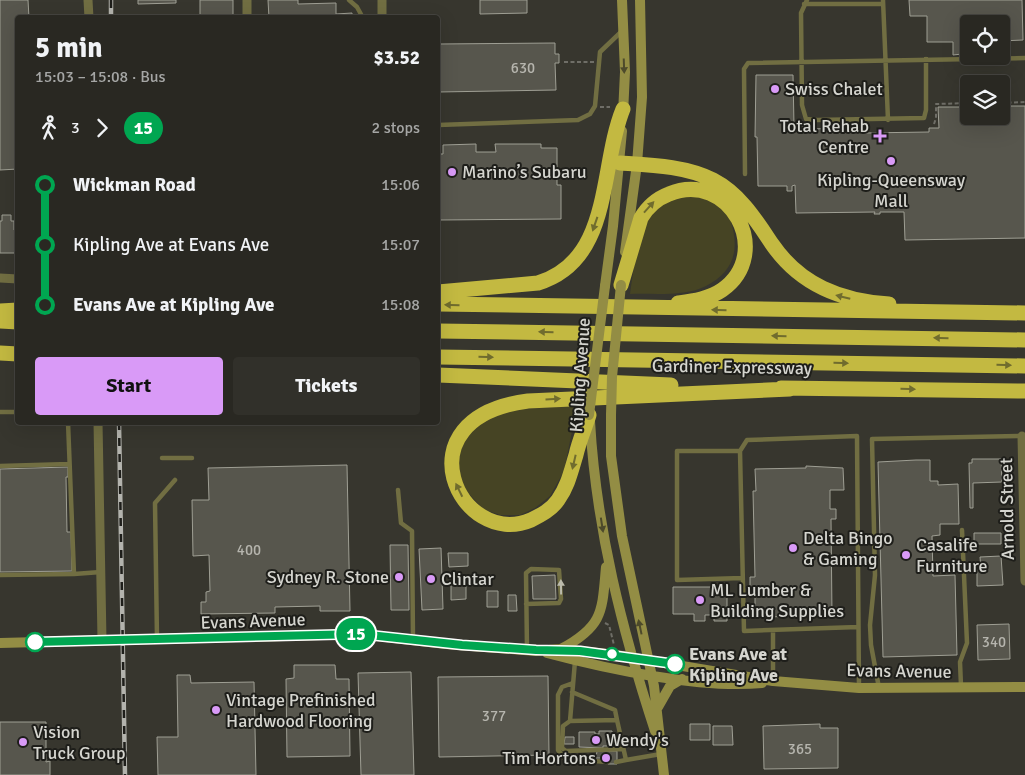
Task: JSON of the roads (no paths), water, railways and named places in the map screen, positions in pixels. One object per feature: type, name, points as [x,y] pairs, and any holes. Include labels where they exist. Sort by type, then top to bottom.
[{"type":"highway","points":[[440,292],[538,283],[549,280],[569,267],[584,249],[598,213],[614,131],[623,109]]},
{"type":"highway","points":[[620,162],[700,174],[721,185],[735,194],[774,246],[797,272],[824,290],[854,299],[943,312]]},
{"type":"highway","points":[[621,285],[641,218],[651,204],[660,197],[677,190],[693,189],[714,195],[735,211],[744,231],[744,251],[736,274],[729,284],[721,291],[701,299],[643,309]]},
{"type":"highway","points":[[440,304],[1025,314]]},
{"type":"highway","points":[[0,311],[15,310]]},
{"type":"highway","points":[[0,321],[15,322]]},
{"type":"highway","name":"Gardiner Expressway","points":[[440,331],[1025,340]]},
{"type":"highway","points":[[0,354],[15,354]]},
{"type":"highway","name":"Gardiner Expressway","points":[[440,357],[1025,366]]},
{"type":"highway","name":"Gardiner Expressway","points":[[440,375],[557,382],[790,389],[1025,391]]},
{"type":"highway","points":[[589,415],[571,476],[558,500],[549,510],[524,522],[496,522],[481,516],[461,497],[455,484],[452,453],[458,438],[466,426],[497,406],[528,400],[790,389]]},
{"type":"main road","name":"Kipling Avenue","points":[[622,0],[623,109],[620,162],[589,415],[596,492],[607,558],[660,750]]},
{"type":"main road","name":"Kipling Avenue","points":[[640,0],[642,97],[637,164],[621,285],[612,377],[611,456],[622,536],[658,708],[660,750],[664,775]]},
{"type":"main road","points":[[562,649],[580,639],[596,623],[602,610],[607,558]]},
{"type":"main road","name":"Evans Avenue","points":[[0,643],[360,634],[532,650],[562,649],[633,657],[773,681],[859,688],[1025,687]]},
{"type":"main road","name":"Evans Avenue","points":[[532,650],[637,672],[682,679],[737,685],[773,681]]},
{"type":"main road","points":[[658,708],[670,686],[682,679]]},
{"type":"street","points":[[88,0],[89,15]]},
{"type":"street","points":[[247,0],[247,15]]},
{"type":"street","points":[[382,0],[382,15]]},
{"type":"street","points":[[0,278],[15,279]]},
{"type":"street","points":[[98,425],[102,640]]},
{"type":"street","name":"Arnold Street","points":[[1022,436],[1025,581]]},
{"type":"lane","points":[[349,0],[357,7],[361,15]]},
{"type":"lane","points":[[888,120],[887,60],[883,2],[806,2],[801,12],[802,105],[806,119],[888,120],[924,118],[926,110],[926,59]]},
{"type":"lane","points":[[440,124],[578,120],[590,114],[595,106],[600,52],[623,30]]},
{"type":"lane","points":[[746,174],[744,66],[752,62],[1025,58]]},
{"type":"lane","points":[[0,412],[15,412]]},
{"type":"lane","points":[[68,425],[74,574]]},
{"type":"lane","points":[[858,627],[744,631],[740,451],[747,440],[857,436],[859,688]]},
{"type":"lane","points":[[879,688],[871,645],[870,625],[876,575],[872,439],[1022,436]]},
{"type":"lane","points":[[740,451],[677,451],[677,580],[742,578]]},
{"type":"lane","points":[[162,458],[192,458]]},
{"type":"lane","points":[[0,466],[70,464]]},
{"type":"lane","points":[[157,640],[156,503],[175,480]]},
{"type":"lane","points":[[398,490],[401,523],[412,530],[413,640]]},
{"type":"lane","points":[[961,688],[960,662],[967,643],[962,530]]},
{"type":"lane","points":[[526,604],[559,602],[561,599],[559,570],[527,570],[526,604],[532,650]]},
{"type":"lane","points":[[0,575],[101,572]]},
{"type":"lane","points":[[773,630],[773,681]]},
{"type":"lane","points":[[570,721],[575,660]]},
{"type":"lane","points":[[573,683],[562,687],[558,695],[558,750],[565,759],[608,762]]},
{"type":"lane","points":[[572,692],[615,710],[626,760]]},
{"type":"lane","points":[[618,720],[570,721],[563,726],[562,748],[566,751],[623,749]]},
{"type":"lane","points":[[616,762],[660,750]]},
{"type":"railway","points":[[111,0],[111,15]]},
{"type":"railway","points":[[119,425],[125,775]]},
{"type":"place","name":"Swiss Chalet","points":[[775,89]]},
{"type":"place","name":"Total Rehab Centre","points":[[880,136]]},
{"type":"place","name":"Kipling-Queensway Mall","points":[[891,161]]},
{"type":"place","name":"Marino’s Subaru","points":[[452,172]]},
{"type":"place","name":"Delta Bingo & Gaming","points":[[793,548]]},
{"type":"place","name":"Casalife Furniture","points":[[906,555]]},
{"type":"place","name":"Sydney R. Stone","points":[[399,577]]},
{"type":"place","name":"Clintar","points":[[431,579]]},
{"type":"place","name":"ML Lumber & Building Supplies","points":[[700,600]]},
{"type":"place","name":"Evans Ave at Kipling Ave","points":[[675,664]]},
{"type":"place","name":"Vintage Prefinished Hardwood Flooring","points":[[216,710]]},
{"type":"place","name":"Wendy's","points":[[596,740]]},
{"type":"place","name":"Vision Truck Group","points":[[23,742]]},
{"type":"place","name":"Tim Hortons","points":[[606,758]]}]
